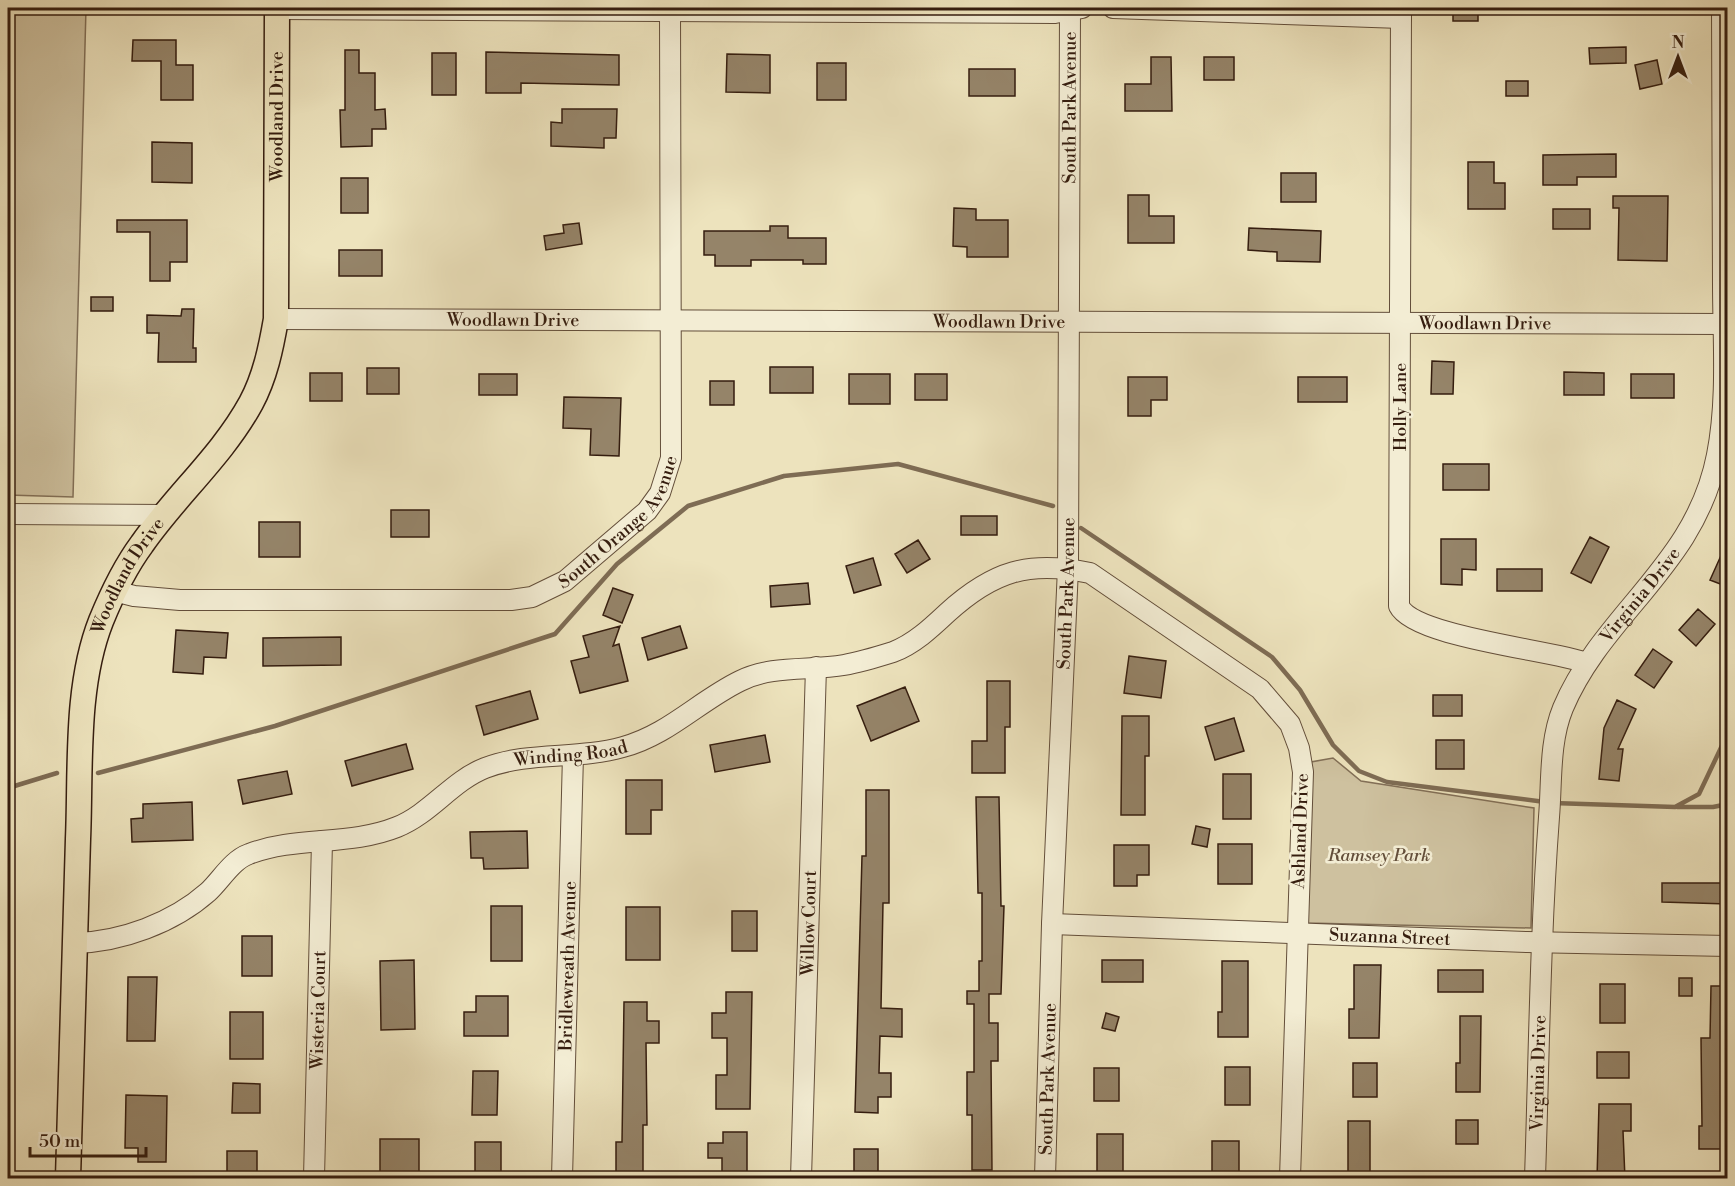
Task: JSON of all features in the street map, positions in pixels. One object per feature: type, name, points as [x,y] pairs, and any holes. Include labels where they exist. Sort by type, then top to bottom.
[{"type":"main road","name":"Woodland Drive","points":[[68,1179],[86,690],[94,644],[114,591],[142,543],[213,461],[252,401],[270,351],[276,319],[277,8]]},
{"type":"street","points":[[277,8],[1055,13],[1074,8]]},
{"type":"street","name":"South Park Avenue","points":[[1045,1179],[1052,924],[1068,568],[1074,8]]},
{"type":"street","points":[[1113,8],[1401,13]]},
{"type":"street","name":"Virginia Drive","points":[[1535,1179],[1542,943],[1551,788],[1558,721],[1587,663],[1687,536],[1708,491],[1717,453],[1722,411],[1723,324],[1722,8]]},
{"type":"street","name":"South Orange Avenue","points":[[114,591],[134,596],[180,600],[511,600],[532,597],[565,581],[647,511],[660,493],[671,458],[670,9]]},
{"type":"street","name":"Holly Lane","points":[[1401,13],[1398,602],[1401,610],[1412,620],[1474,640],[1566,656],[1587,663]]},
{"type":"street","name":"Woodlawn Drive","points":[[276,319],[1723,324]]},
{"type":"street","points":[[8,514],[166,515]]},
{"type":"street","name":"Winding Road","points":[[75,944],[101,943],[151,927],[198,901],[237,862],[250,853],[354,837],[398,826],[465,780],[508,760],[573,755],[623,747],[642,741],[749,678],[778,670],[843,665],[897,651],[923,634],[960,601],[998,576],[1019,568],[1068,568]]},
{"type":"street","name":"Ashland Drive","points":[[1068,568],[1090,573],[1260,689],[1290,724],[1299,748],[1303,772],[1290,1179]]},
{"type":"street","name":"Willow Court","points":[[801,1179],[816,667]]},
{"type":"street","name":"Bridlewreath Avenue","points":[[562,1179],[573,755]]},
{"type":"street","name":"Wisteria Court","points":[[314,1179],[322,841]]},
{"type":"street","name":"Suzanna Street","points":[[1052,924],[1542,943],[1728,946]]},
{"type":"green space","points":[[8,8],[86,8],[73,497],[8,495]]},
{"type":"green space","name":"Ramsey Park","points":[[1333,758],[1361,781],[1534,808],[1531,928],[1307,923],[1311,762]]},
{"type":"building","points":[[1453,8],[1478,8],[1478,21],[1453,21]]},
{"type":"building","points":[[133,40],[176,40],[176,65],[193,65],[193,100],[161,100],[161,61],[132,61]]},
{"type":"building","points":[[1626,47],[1626,63],[1590,64],[1589,48]]},
{"type":"building","points":[[345,50],[359,50],[359,73],[375,73],[375,110],[385,109],[386,129],[372,129],[372,146],[341,147],[340,110],[345,110]]},
{"type":"building","points":[[486,52],[619,55],[619,85],[521,83],[521,93],[486,93]]},
{"type":"building","points":[[432,53],[456,53],[456,95],[432,95]]},
{"type":"building","points":[[727,54],[770,55],[770,93],[726,92]]},
{"type":"building","points":[[1151,57],[1171,57],[1172,111],[1125,111],[1125,84],[1151,84]]},
{"type":"building","points":[[1204,57],[1234,57],[1234,80],[1204,80]]},
{"type":"building","points":[[1657,60],[1662,84],[1640,89],[1635,65]]},
{"type":"building","points":[[817,63],[846,63],[846,100],[817,100]]},
{"type":"building","points":[[969,69],[1015,69],[1015,96],[969,96]]},
{"type":"building","points":[[1506,81],[1528,81],[1528,96],[1506,96]]},
{"type":"building","points":[[562,109],[617,109],[616,138],[604,138],[604,148],[551,146],[551,122],[562,123]]},
{"type":"building","points":[[152,142],[192,143],[192,183],[152,182]]},
{"type":"building","points":[[1616,154],[1616,177],[1577,177],[1577,185],[1543,185],[1543,155]]},
{"type":"building","points":[[1468,162],[1494,162],[1494,183],[1505,183],[1505,209],[1468,209]]},
{"type":"building","points":[[1281,173],[1316,173],[1316,202],[1281,202]]},
{"type":"building","points":[[341,178],[368,178],[368,213],[341,213]]},
{"type":"building","points":[[1128,195],[1149,195],[1149,216],[1174,216],[1174,243],[1128,243]]},
{"type":"building","points":[[1613,196],[1668,196],[1667,261],[1618,260],[1619,208],[1613,208]]},
{"type":"building","points":[[954,208],[976,209],[976,220],[1008,220],[1008,257],[967,257],[967,247],[953,246]]},
{"type":"building","points":[[1553,209],[1590,209],[1590,229],[1553,229]]},
{"type":"building","points":[[117,220],[187,220],[187,262],[170,262],[170,281],[150,281],[150,232],[117,232]]},
{"type":"building","points":[[579,223],[582,244],[546,250],[544,236],[564,233],[563,225]]},
{"type":"building","points":[[770,226],[788,226],[788,238],[826,238],[826,264],[803,264],[803,260],[751,260],[751,266],[715,266],[715,255],[704,255],[704,231],[770,231]]},
{"type":"building","points":[[1249,228],[1321,231],[1320,262],[1277,261],[1277,252],[1248,250]]},
{"type":"building","points":[[339,250],[382,250],[382,276],[339,276]]},
{"type":"building","points":[[91,297],[113,297],[113,311],[91,311]]},
{"type":"building","points":[[182,309],[194,309],[193,348],[196,348],[196,362],[158,362],[159,333],[147,333],[147,315],[181,316]]},
{"type":"building","points":[[1432,361],[1454,362],[1453,394],[1431,394]]},
{"type":"building","points":[[770,367],[813,367],[813,393],[770,393]]},
{"type":"building","points":[[367,368],[399,368],[399,394],[367,394]]},
{"type":"building","points":[[1564,372],[1604,373],[1604,395],[1564,395]]},
{"type":"building","points":[[310,373],[342,373],[342,401],[310,401]]},
{"type":"building","points":[[479,374],[517,374],[517,395],[479,395]]},
{"type":"building","points":[[849,374],[890,374],[890,404],[849,404]]},
{"type":"building","points":[[915,374],[947,374],[947,400],[915,400]]},
{"type":"building","points":[[1631,374],[1674,374],[1674,398],[1631,398]]},
{"type":"building","points":[[1128,377],[1167,377],[1167,400],[1151,400],[1151,416],[1128,416]]},
{"type":"building","points":[[1298,377],[1347,377],[1347,402],[1298,402]]},
{"type":"building","points":[[710,381],[734,381],[734,405],[710,405]]},
{"type":"building","points":[[564,397],[621,398],[619,456],[590,455],[591,429],[563,428]]},
{"type":"building","points":[[1443,464],[1489,464],[1489,490],[1443,490]]},
{"type":"building","points":[[391,510],[429,510],[429,537],[391,537]]},
{"type":"building","points":[[961,516],[997,516],[997,535],[961,535]]},
{"type":"building","points":[[259,522],[300,522],[300,557],[259,557]]},
{"type":"building","points":[[1590,537],[1609,547],[1591,583],[1571,573]]},
{"type":"building","points":[[1441,539],[1476,539],[1476,570],[1462,569],[1462,585],[1441,584]]},
{"type":"building","points":[[918,540],[930,559],[907,573],[895,554]]},
{"type":"building","points":[[1728,540],[1728,587],[1710,580]]},
{"type":"building","points":[[873,558],[881,585],[854,593],[846,566]]},
{"type":"building","points":[[1497,569],[1542,569],[1542,591],[1497,591]]},
{"type":"building","points":[[808,583],[810,604],[771,607],[770,586]]},
{"type":"building","points":[[613,588],[633,595],[622,623],[603,615]]},
{"type":"building","points":[[1698,609],[1715,624],[1696,646],[1679,630]]},
{"type":"building","points":[[620,626],[613,646],[619,644],[628,681],[580,693],[571,661],[589,657],[583,636]]},
{"type":"building","points":[[680,626],[687,648],[648,660],[642,638]]},
{"type":"building","points":[[176,630],[228,633],[226,658],[204,657],[203,674],[173,672]]},
{"type":"building","points":[[341,637],[341,665],[263,666],[263,638]]},
{"type":"building","points":[[1653,649],[1672,662],[1654,688],[1635,675]]},
{"type":"building","points":[[1129,656],[1166,661],[1161,698],[1124,693]]},
{"type":"building","points":[[987,681],[1010,681],[1010,727],[1005,727],[1005,773],[972,773],[972,741],[987,741]]},
{"type":"building","points":[[905,687],[919,721],[871,741],[857,706]]},
{"type":"building","points":[[530,691],[538,719],[484,735],[476,706]]},
{"type":"building","points":[[1433,695],[1462,695],[1462,716],[1433,716]]},
{"type":"building","points":[[1617,700],[1636,709],[1618,749],[1623,749],[1619,781],[1599,779],[1604,728]]},
{"type":"building","points":[[1122,716],[1149,716],[1149,756],[1145,756],[1145,815],[1121,815]]},
{"type":"building","points":[[1234,718],[1244,751],[1215,760],[1205,727]]},
{"type":"building","points":[[765,735],[770,762],[715,772],[710,745]]},
{"type":"building","points":[[1436,740],[1464,740],[1464,769],[1436,769]]},
{"type":"building","points":[[406,744],[413,769],[352,786],[345,761]]},
{"type":"building","points":[[287,771],[292,794],[243,804],[238,780]]},
{"type":"building","points":[[1223,774],[1251,774],[1251,819],[1223,819]]},
{"type":"building","points":[[626,780],[662,780],[662,810],[651,810],[651,834],[626,834]]},
{"type":"building","points":[[866,790],[889,790],[889,903],[883,903],[881,1008],[902,1009],[902,1037],[880,1036],[879,1073],[891,1073],[891,1097],[878,1097],[878,1113],[855,1112],[862,856],[866,856]]},
{"type":"building","points":[[976,797],[999,797],[1001,906],[1004,906],[1001,994],[989,994],[989,1023],[998,1023],[998,1061],[991,1061],[992,1170],[972,1170],[972,1115],[967,1115],[967,1072],[974,1072],[974,1004],[967,1004],[967,991],[979,991],[979,961],[982,961],[982,893],[978,893]]},
{"type":"building","points":[[192,802],[193,840],[132,842],[131,819],[143,818],[143,804]]},
{"type":"building","points":[[1196,826],[1210,829],[1207,847],[1192,844]]},
{"type":"building","points":[[527,831],[528,868],[484,869],[483,858],[471,858],[470,832]]},
{"type":"building","points":[[1218,844],[1252,844],[1252,884],[1218,884]]},
{"type":"building","points":[[1114,845],[1149,845],[1149,875],[1137,875],[1137,886],[1114,886]]},
{"type":"building","points":[[1662,883],[1728,883],[1728,904],[1662,902]]},
{"type":"building","points":[[491,906],[522,906],[522,961],[491,961]]},
{"type":"building","points":[[626,907],[660,907],[660,960],[626,960]]},
{"type":"building","points":[[732,911],[757,911],[757,951],[732,951]]},
{"type":"building","points":[[242,936],[272,936],[272,976],[242,976]]},
{"type":"building","points":[[414,960],[415,1029],[381,1030],[380,961]]},
{"type":"building","points":[[1102,960],[1143,960],[1143,982],[1102,982]]},
{"type":"building","points":[[1222,961],[1248,961],[1248,1037],[1218,1037],[1218,1012],[1222,1012]]},
{"type":"building","points":[[1354,965],[1381,965],[1379,1038],[1349,1038],[1349,1009],[1354,1009]]},
{"type":"building","points":[[1438,970],[1483,970],[1483,992],[1438,992]]},
{"type":"building","points":[[128,977],[157,977],[155,1041],[127,1041]]},
{"type":"building","points":[[1679,978],[1692,978],[1692,996],[1679,996]]},
{"type":"building","points":[[1600,984],[1625,984],[1625,1023],[1600,1023]]},
{"type":"building","points":[[1711,986],[1728,986],[1727,1149],[1699,1149],[1699,1126],[1702,1126],[1701,1038],[1710,1038]]},
{"type":"building","points":[[726,992],[752,992],[750,1109],[716,1109],[716,1075],[727,1075],[727,1038],[712,1038],[712,1013],[726,1013]]},
{"type":"building","points":[[476,996],[508,996],[508,1036],[464,1036],[464,1012],[476,1012]]},
{"type":"building","points":[[624,1002],[647,1002],[647,1021],[659,1021],[659,1043],[646,1043],[647,1125],[643,1125],[643,1179],[616,1179],[616,1142],[622,1142]]},
{"type":"building","points":[[230,1012],[263,1012],[263,1059],[230,1059]]},
{"type":"building","points":[[1106,1013],[1119,1017],[1115,1031],[1102,1028]]},
{"type":"building","points":[[1460,1016],[1481,1016],[1480,1092],[1456,1092],[1456,1063],[1460,1063]]},
{"type":"building","points":[[1597,1052],[1629,1052],[1629,1078],[1597,1078]]},
{"type":"building","points":[[1353,1063],[1377,1063],[1377,1097],[1353,1097]]},
{"type":"building","points":[[1225,1067],[1250,1067],[1250,1105],[1225,1105]]},
{"type":"building","points":[[1094,1068],[1119,1068],[1119,1101],[1094,1101]]},
{"type":"building","points":[[473,1071],[498,1071],[497,1115],[472,1115]]},
{"type":"building","points":[[233,1083],[260,1084],[260,1113],[232,1113]]},
{"type":"building","points":[[126,1095],[167,1096],[166,1162],[138,1162],[138,1148],[125,1148]]},
{"type":"building","points":[[1599,1104],[1631,1104],[1631,1131],[1623,1131],[1625,1179],[1597,1179]]},
{"type":"building","points":[[1456,1120],[1478,1120],[1478,1144],[1456,1144]]},
{"type":"building","points":[[1348,1121],[1370,1121],[1370,1179],[1348,1179]]},
{"type":"building","points":[[723,1132],[747,1132],[747,1179],[722,1179],[722,1158],[708,1158],[708,1143],[723,1143]]},
{"type":"building","points":[[1097,1134],[1123,1134],[1123,1179],[1097,1179]]},
{"type":"building","points":[[380,1139],[419,1139],[419,1179],[380,1179]]},
{"type":"building","points":[[1212,1141],[1239,1141],[1239,1179],[1212,1179]]},
{"type":"building","points":[[475,1142],[501,1142],[501,1179],[475,1179]]},
{"type":"building","points":[[854,1149],[878,1149],[878,1179],[854,1179]]},
{"type":"building","points":[[227,1151],[257,1151],[257,1179],[227,1179]]},
{"type":"waterway","points":[[98,773],[275,726],[555,634],[617,564],[688,506],[784,476],[898,464],[1053,506]]},
{"type":"waterway","points":[[1081,528],[1272,657],[1300,690],[1333,745],[1359,771],[1387,782],[1545,802]]},
{"type":"waterway","points":[[1553,803],[1675,807],[1699,794],[1728,733]]},
{"type":"waterway","points":[[8,788],[57,773]]},
{"type":"waterway","points":[[1677,807],[1713,807],[1728,804]]}]
